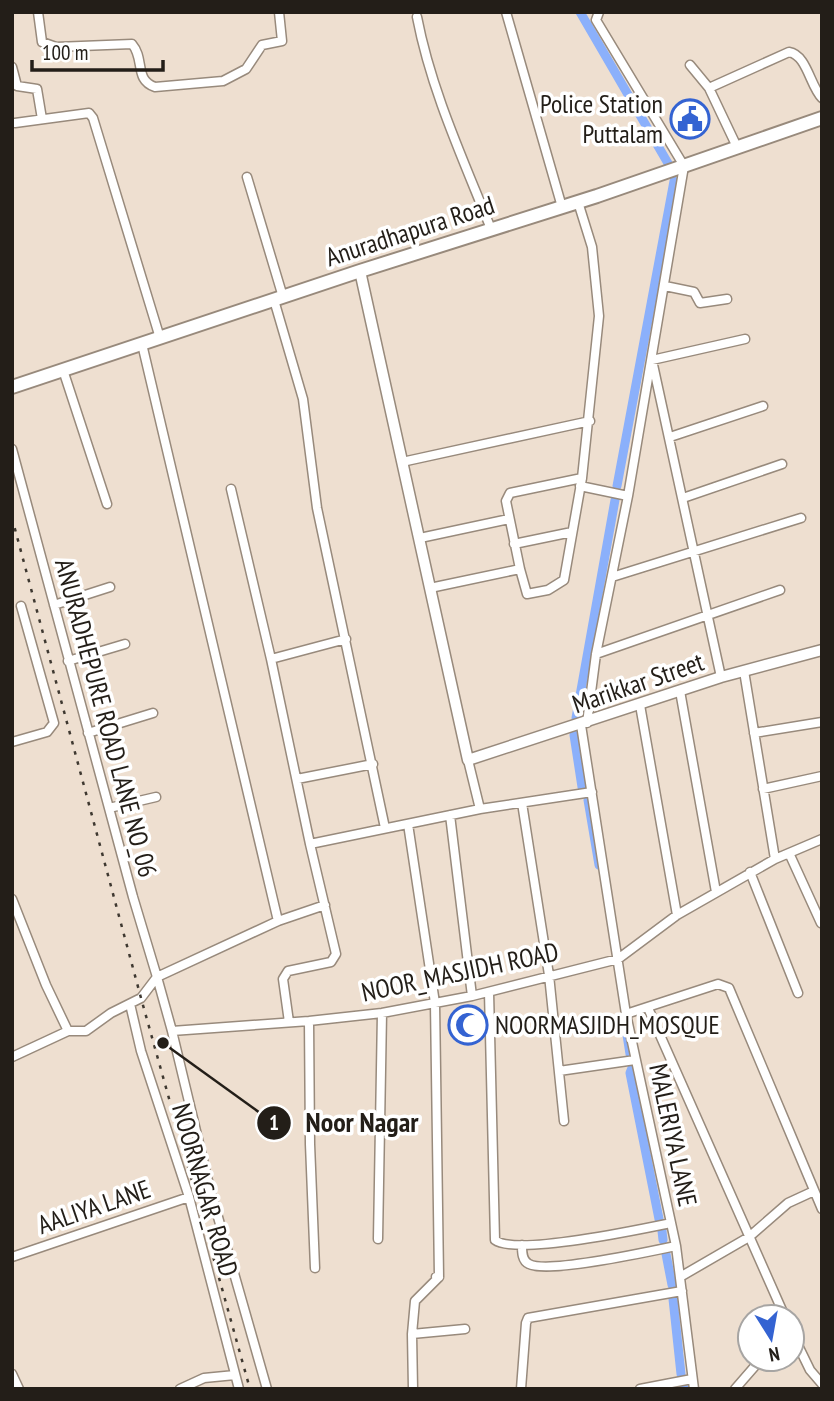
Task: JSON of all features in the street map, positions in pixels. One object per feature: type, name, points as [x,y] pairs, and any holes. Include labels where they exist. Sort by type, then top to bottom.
[{"type":"highway","name":"Anuradhapura Road","points":[[12,387],[360,271],[578,202],[822,118]]},
{"type":"street","points":[[38,12],[42,42],[56,47],[132,44],[139,52],[143,80],[155,87],[223,80],[246,69],[261,45],[282,41],[279,12]]},
{"type":"street","points":[[506,12],[562,207]]},
{"type":"street","points":[[596,15],[684,166]]},
{"type":"street","points":[[417,17],[424,53],[438,94],[491,229]]},
{"type":"street","points":[[709,88],[789,52],[801,58],[815,91],[822,98]]},
{"type":"street","points":[[690,65],[709,88],[737,147]]},
{"type":"street","points":[[12,67],[17,86],[37,89],[42,119]]},
{"type":"street","points":[[16,123],[89,113],[93,118],[160,338]]},
{"type":"street","name":"MALERIYA LANE","points":[[684,166],[628,496],[584,724],[626,1014],[676,1246],[694,1389]]},
{"type":"street","points":[[247,177],[303,399],[317,508],[385,828]]},
{"type":"street","points":[[578,202],[592,247],[599,316],[590,421],[581,482],[564,580],[548,590],[527,594],[509,519],[506,501],[510,493],[581,482],[628,496]]},
{"type":"street","points":[[360,271],[480,809]]},
{"type":"street","points":[[665,286],[694,292],[700,303],[727,299]]},
{"type":"street","points":[[721,677],[652,360],[744,339]]},
{"type":"street","points":[[142,344],[278,922]]},
{"type":"street","points":[[63,370],[107,504]]},
{"type":"street","points":[[670,437],[763,406]]},
{"type":"street","points":[[402,462],[590,421]]},
{"type":"street","name":"ANURADHEPURE ROAD LANE NO_06","points":[[12,449],[132,897],[172,1031],[210,1189],[267,1389]]},
{"type":"street","points":[[683,498],[782,464]]},
{"type":"street","points":[[231,489],[336,957],[331,962],[284,974],[289,1022]]},
{"type":"street","points":[[612,577],[801,518]]},
{"type":"street","points":[[420,538],[509,519]]},
{"type":"street","points":[[514,544],[572,532]]},
{"type":"street","points":[[430,588],[520,569]]},
{"type":"street","points":[[54,605],[110,587]]},
{"type":"street","points":[[596,654],[780,590]]},
{"type":"street","points":[[12,742],[47,732],[54,723],[21,607]]},
{"type":"street","points":[[271,659],[346,639]]},
{"type":"street","points":[[68,661],[125,644]]},
{"type":"street","name":"Marikkar Street","points":[[468,761],[721,677],[822,650]]},
{"type":"street","points":[[744,671],[775,859]]},
{"type":"street","points":[[680,691],[716,892]]},
{"type":"street","points":[[640,705],[677,915]]},
{"type":"street","points":[[88,733],[153,713]]},
{"type":"street","points":[[754,733],[822,722]]},
{"type":"street","points":[[297,779],[373,764]]},
{"type":"street","points":[[763,789],[822,776]]},
{"type":"street","points":[[310,844],[480,809],[592,792]]},
{"type":"street","points":[[109,808],[156,797]]},
{"type":"street","points":[[522,803],[549,975],[564,1121]]},
{"type":"street","points":[[450,815],[472,996]]},
{"type":"street","points":[[408,824],[436,1003],[437,1277],[415,1301],[412,1334],[413,1389]]},
{"type":"street","points":[[618,959],[677,915],[716,892],[775,859],[822,839]]},
{"type":"street","points":[[789,853],[821,923]]},
{"type":"street","points":[[750,872],[799,993]]},
{"type":"street","points":[[12,900],[15,913],[68,1031]]},
{"type":"street","points":[[12,1057],[68,1031],[86,1031],[144,994],[157,977],[278,922],[325,905]]},
{"type":"street","name":"NOOR_MASJIDH ROAD","points":[[172,1031],[382,1013],[472,996],[618,959]]},
{"type":"street","points":[[626,1014],[718,984],[729,988],[822,1209]]},
{"type":"street","points":[[489,992],[495,1240],[500,1244],[522,1245],[601,1237],[671,1223]]},
{"type":"street","name":"NOORNAGAR_ROAD","points":[[130,1004],[141,1051],[189,1197],[239,1389]]},
{"type":"street","points":[[648,1008],[779,1303]]},
{"type":"street","points":[[378,1239],[382,1013]]},
{"type":"street","points":[[309,1021],[315,1268]]},
{"type":"street","points":[[559,1071],[635,1060]]},
{"type":"street","points":[[680,1277],[749,1237],[788,1203],[814,1191]]},
{"type":"street","name":"AALIYA LANE","points":[[12,1256],[189,1197]]},
{"type":"street","points":[[522,1245],[523,1258],[529,1264],[537,1265],[616,1258],[676,1246]]},
{"type":"street","points":[[521,1389],[528,1318],[682,1290]]},
{"type":"street","points":[[412,1334],[465,1329]]},
{"type":"street","points":[[806,1362],[822,1384]]},
{"type":"street","points":[[735,1389],[749,1373]]},
{"type":"street","points":[[12,1374],[19,1389]]},
{"type":"street","points":[[180,1389],[204,1378],[235,1374]]},
{"type":"street","points":[[640,1389],[692,1379]]},
{"type":"waterway","points":[[580,12],[669,165]]},
{"type":"waterway","points":[[617,486],[674,181]]},
{"type":"waterway","points":[[576,718],[615,500]]},
{"type":"waterway","points":[[574,735],[582,787]]},
{"type":"waterway","points":[[588,800],[599,865]]},
{"type":"waterway","points":[[627,1035],[630,1054]]},
{"type":"waterway","points":[[632,1068],[630,1073],[659,1219]]},
{"type":"waterway","points":[[662,1231],[663,1240]]},
{"type":"waterway","points":[[666,1254],[672,1285]]},
{"type":"waterway","points":[[673,1299],[681,1374]]},
{"type":"railway","points":[[12,518],[250,1389]]},
{"type":"place","name":"Police Station Puttalam","points":[[690,119]]},
{"type":"place","name":"NOORMASJIDH_MOSQUE","points":[[468,1025]]},
{"type":"place","name":"Noor Nagar","points":[[163,1043]]}]
